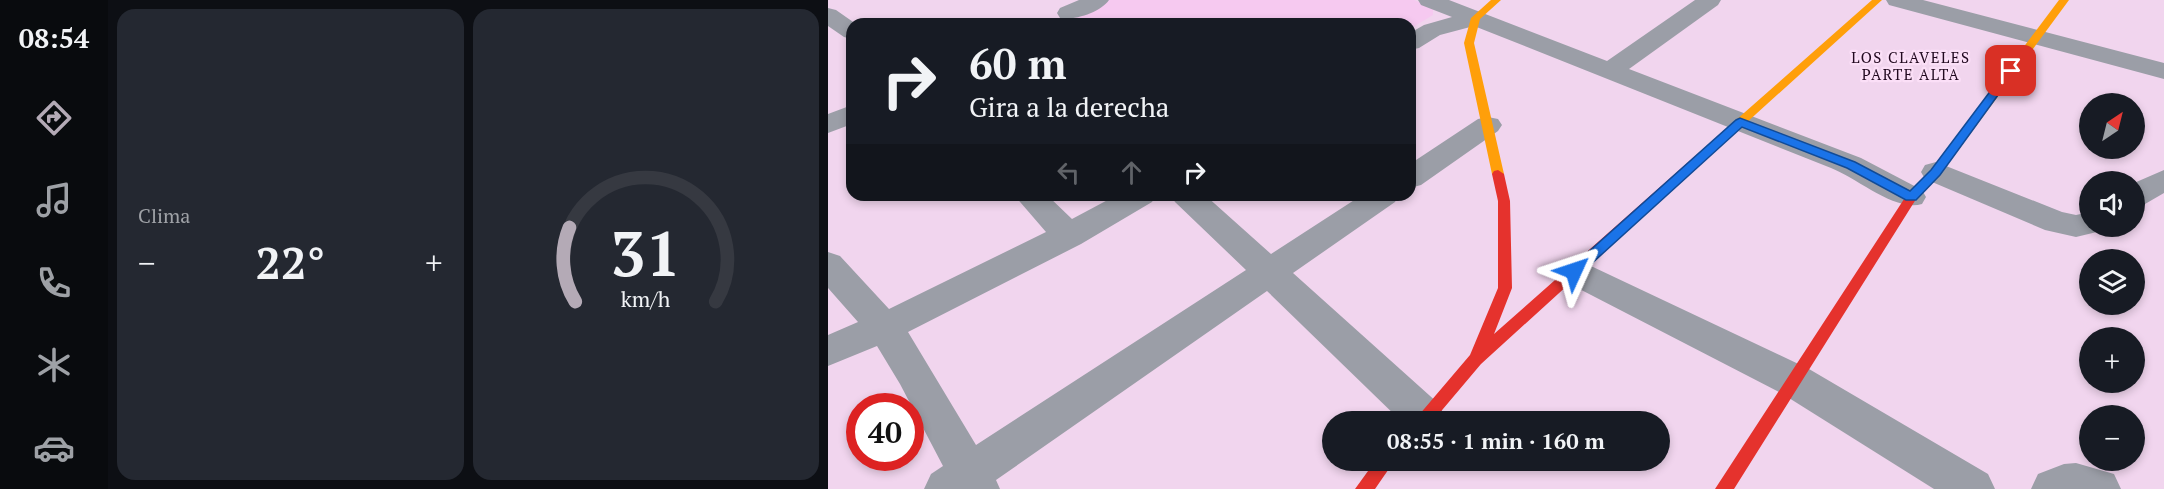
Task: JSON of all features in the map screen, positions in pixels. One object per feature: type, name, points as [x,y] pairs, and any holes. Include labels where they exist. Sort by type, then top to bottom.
[{"type":"street","points":[[828,7],[842,0]]},
{"type":"street","points":[[1068,13],[1098,0]]},
{"type":"street","points":[[1429,0],[1851,165],[1911,197]]},
{"type":"street","points":[[1416,39],[1432,30],[1476,18],[1496,0]]},
{"type":"street","points":[[1609,71],[1710,0]]},
{"type":"street","points":[[1430,411],[1476,359],[1877,0]]},
{"type":"street","points":[[1897,0],[2164,71]]},
{"type":"street","points":[[1724,489],[1911,197],[1936,172],[2064,0]]},
{"type":"street","points":[[828,15],[846,28]]},
{"type":"street","points":[[1476,18],[1469,43],[1504,201],[1505,288],[1476,359]]},
{"type":"street","points":[[828,124],[846,116]]},
{"type":"street","points":[[1416,173],[1488,125]]},
{"type":"street","points":[[1936,172],[2056,222],[2079,225]]},
{"type":"street","points":[[2145,191],[2164,180]]},
{"type":"street","points":[[1035,201],[1069,236]]},
{"type":"street","points":[[828,351],[885,328],[1069,236],[1130,201]]},
{"type":"street","points":[[1192,201],[1415,411]]},
{"type":"street","points":[[828,266],[885,328],[914,372],[964,484],[1375,201]]},
{"type":"street","points":[[1574,271],[1795,381],[1973,489]]},
{"type":"street","points":[[1364,489],[1378,471]]},
{"type":"street","points":[[2053,489],[2061,484],[2088,485],[2099,489]]},
{"type":"shaded area","points":[[1106,0],[1414,0],[1433,8],[1433,15],[1416,25],[1416,18],[1066,18]]},
{"type":"traffic: slow","points":[[1496,0],[1476,18],[1469,43],[1498,174]]},
{"type":"traffic: slow","points":[[1698,160],[1877,0]]},
{"type":"traffic: slow","points":[[1912,196],[1936,172],[2064,0]]},
{"type":"traffic: jam","points":[[1476,359],[1698,160]]},
{"type":"traffic: jam","points":[[1431,411],[1476,359],[1505,288],[1504,201],[1498,174]]},
{"type":"traffic: jam","points":[[1724,489],[1912,196]]},
{"type":"traffic: jam","points":[[1364,489],[1378,471]]},
{"type":"district","name":"LOS CLAVELES PARTE ALTA","points":[[1911,66]]},
{"type":"route","points":[[1574,271],[1740,122],[1851,165],[1911,197],[1936,172],[2011,71]]}]
